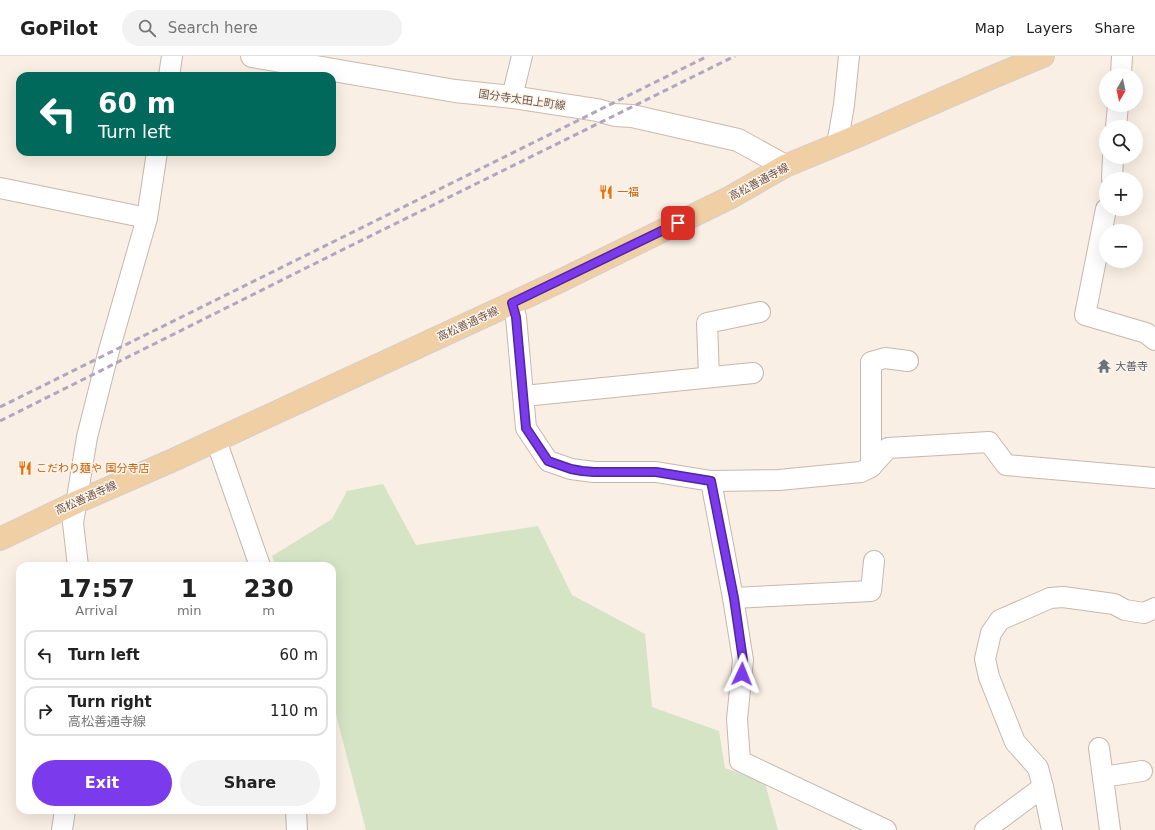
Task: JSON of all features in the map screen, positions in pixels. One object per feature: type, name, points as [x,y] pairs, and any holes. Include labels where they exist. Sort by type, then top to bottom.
[{"type":"main road","name":"国分寺太田上町線","points":[[252,56],[455,91],[512,97],[597,110],[615,115],[632,116],[738,140],[785,166]]},
{"type":"main road","name":"高松善通寺線","points":[[0,539],[77,502],[216,440],[512,303],[731,197],[785,166],[1043,56]]},
{"type":"street","points":[[170,72],[172,56]]},
{"type":"street","points":[[512,97],[522,56]]},
{"type":"street","points":[[837,145],[844,105],[849,56]]},
{"type":"street","points":[[1121,68],[1122,56]]},
{"type":"street","points":[[78,562],[73,523],[87,437],[103,369],[147,218],[156,156]]},
{"type":"street","points":[[0,188],[147,218]]},
{"type":"street","points":[[1105,216],[1085,315],[1146,333],[1155,340]]},
{"type":"street","points":[[512,303],[516,317],[526,428],[548,461],[571,469],[594,472],[656,472],[711,481],[779,480],[861,472],[871,467],[888,448],[989,442],[1006,465],[1155,478]]},
{"type":"street","points":[[709,377],[706,323],[760,312]]},
{"type":"street","points":[[871,467],[871,362],[885,358],[908,362]]},
{"type":"street","points":[[524,396],[753,372]]},
{"type":"street","points":[[216,440],[259,562]]},
{"type":"street","points":[[711,481],[734,598],[743,660],[737,719],[740,761],[886,830]]},
{"type":"street","points":[[734,598],[871,591],[874,561]]},
{"type":"street","points":[[1052,830],[1038,768],[1015,742],[989,677],[985,659],[990,633],[1000,620],[1050,598],[1063,597],[1114,604],[1125,610],[1144,613],[1155,608]]},
{"type":"street","points":[[1099,748],[1110,830]]},
{"type":"street","points":[[1103,777],[1142,772]]},
{"type":"street","points":[[985,830],[1043,787]]},
{"type":"street","points":[[62,830],[64,814]]},
{"type":"street","points":[[296,814],[297,830]]},
{"type":"green space","points":[[383,484],[416,545],[538,526],[572,595],[645,634],[652,707],[719,731],[725,768],[765,783],[778,830],[366,830],[336,714],[336,562],[274,562],[272,556],[332,519],[347,491]]},
{"type":"railway","points":[[0,407],[708,56]]},
{"type":"railway","points":[[0,421],[735,56]]},
{"type":"place","name":"一福","points":[[606,192]]},
{"type":"place","name":"大善寺","points":[[1104,366]]},
{"type":"place","name":"こだわり麺や 国分寺店","points":[[25,468]]},
{"type":"route","points":[[678,223],[512,303],[516,317],[526,428],[548,461],[571,469],[594,472],[656,472],[711,481],[734,598],[743,660],[742,674]]}]
